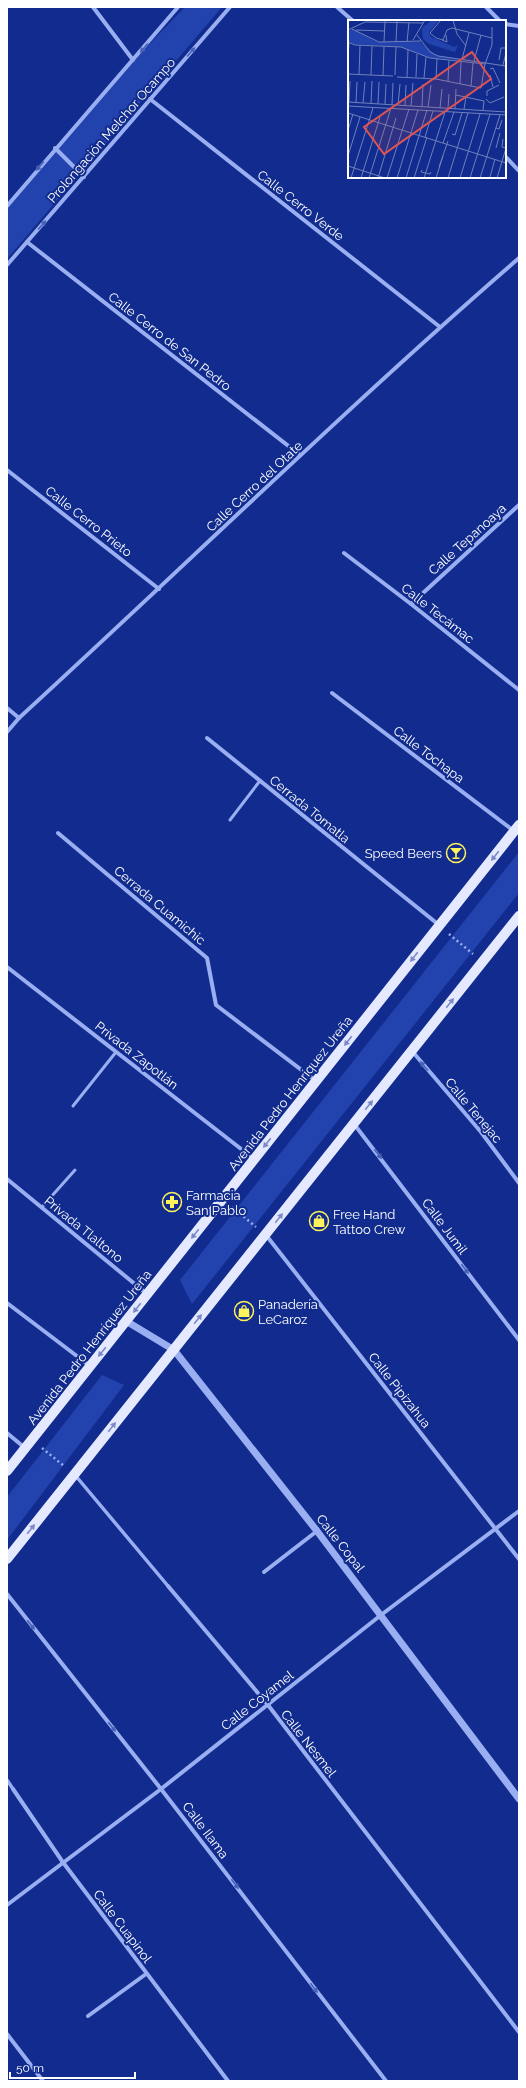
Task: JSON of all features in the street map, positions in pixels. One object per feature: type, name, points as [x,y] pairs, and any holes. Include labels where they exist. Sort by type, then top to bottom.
[{"type":"main road","name":"Avenida Pedro Henríquez Ureña","points":[[7,1471],[517,828]]},
{"type":"main road","points":[[7,1559],[519,916]]},
{"type":"street","points":[[93,7],[133,60]]},
{"type":"street","points":[[7,206],[178,7]]},
{"type":"street","name":"Prolongación Melchor Ocampo","points":[[7,265],[230,7]]},
{"type":"street","points":[[337,7],[352,20]]},
{"type":"street","points":[[486,7],[499,20]]},
{"type":"street","points":[[506,24],[519,26]]},
{"type":"street","name":"Calle Cerro Verde","points":[[150,99],[440,327]]},
{"type":"street","points":[[56,148],[84,177]]},
{"type":"street","points":[[506,157],[519,171]]},
{"type":"street","name":"Calle Cerro de San Pedro","points":[[28,242],[300,455]]},
{"type":"street","name":"Calle Cerro del Otate","points":[[7,732],[19,718],[160,589],[300,455],[440,327],[519,258]]},
{"type":"street","name":"Calle Cerro Prieto","points":[[7,470],[160,589]]},
{"type":"street","name":"Calle Tepanoaya","points":[[411,604],[519,504]]},
{"type":"street","name":"Calle Tecámac","points":[[344,553],[519,690]]},
{"type":"street","name":"Calle Tochapa","points":[[332,694],[517,828]]},
{"type":"street","points":[[7,708],[19,718]]},
{"type":"street","name":"Cerrada Tomatla","points":[[207,738],[259,782],[439,926]]},
{"type":"street","name":"Cerrada Cuamichic","points":[[58,833],[207,958],[216,1005],[316,1081]]},
{"type":"street","name":"Privada Zapotlán","points":[[7,967],[254,1159]]},
{"type":"street","name":"Calle Tenejac","points":[[412,1051],[481,1132],[519,1183]]},
{"type":"street","name":"Calle Jumil","points":[[354,1123],[519,1340]]},
{"type":"street","name":"Privada Tlaltono","points":[[7,1179],[148,1294]]},
{"type":"street","name":"Calle Pipizahua","points":[[265,1235],[519,1559]]},
{"type":"street","points":[[7,1303],[90,1366]]},
{"type":"street","name":"Calle Copal","points":[[126,1321],[174,1350],[317,1531],[519,1799]]},
{"type":"street","points":[[7,1433],[26,1448]]},
{"type":"street","name":"Calle Nesmel","points":[[74,1475],[268,1705],[519,2032]]},
{"type":"street","name":"Calle Coyamel","points":[[7,1905],[162,1788],[381,1615],[519,1511]]},
{"type":"street","points":[[264,1572],[317,1531]]},
{"type":"street","name":"Calle Ilama","points":[[7,1594],[162,1788],[386,2081]]},
{"type":"street","name":"Calle Cuapinol","points":[[7,1780],[62,1862],[228,2081]]},
{"type":"street","points":[[88,2016],[146,1974]]},
{"type":"street","points":[[7,2034],[43,2081]]},
{"type":"lane","points":[[230,820],[259,782]]},
{"type":"lane","points":[[73,1106],[116,1052]]},
{"type":"lane","points":[[42,1207],[75,1170]]},
{"type":"path","points":[[439,926],[482,962]]},
{"type":"path","points":[[223,1199],[265,1235]]},
{"type":"path","points":[[32,1440],[74,1475]]},
{"type":"shaded area","points":[[185,7],[222,7],[7,259],[7,204],[135,59]]},
{"type":"shaded area","points":[[519,852],[519,893],[192,1304],[180,1280]]},
{"type":"shaded area","points":[[102,1375],[124,1385],[7,1540],[7,1497]]},
{"type":"place","name":"Speed Beers","points":[[456,853]]},
{"type":"place","name":"Farmacia San Pablo","points":[[172,1202]]},
{"type":"place","name":"Free Hand Tattoo Crew","points":[[319,1221]]},
{"type":"place","name":"Panadería LeCaroz","points":[[244,1311]]}]
